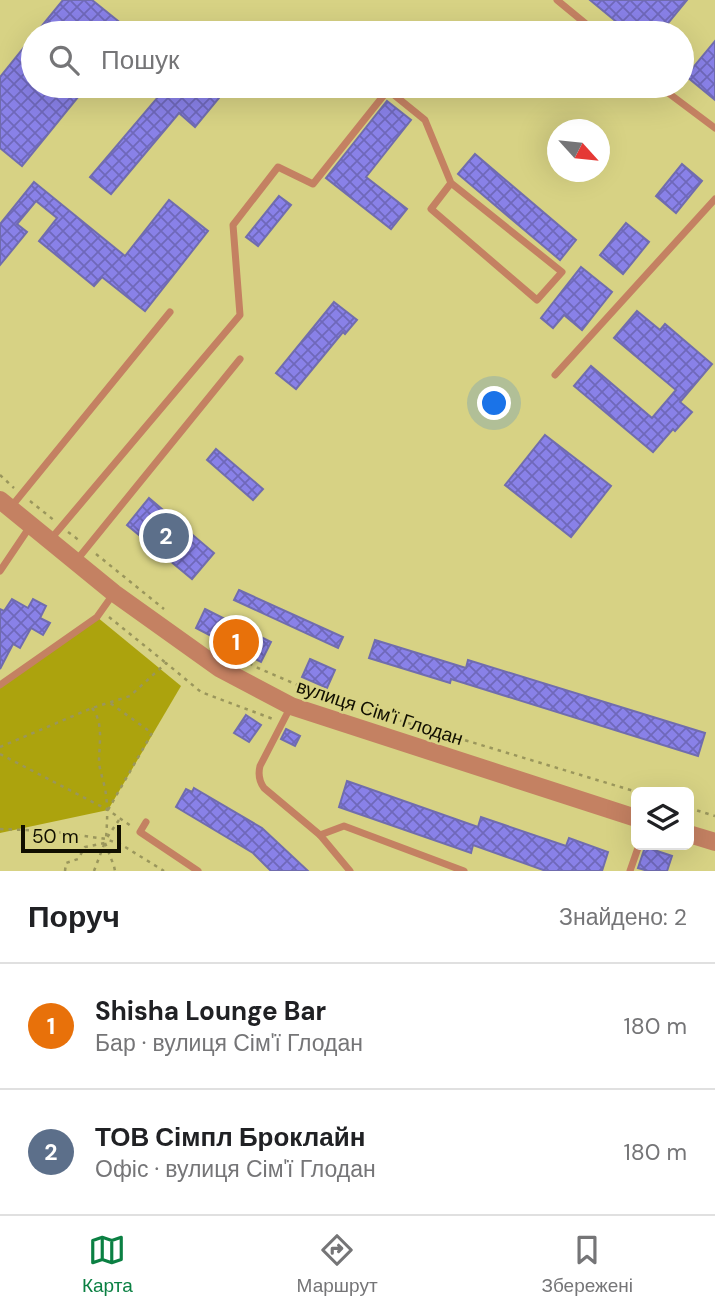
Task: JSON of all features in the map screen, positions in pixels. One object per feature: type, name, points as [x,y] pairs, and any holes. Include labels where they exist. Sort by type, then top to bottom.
[{"type":"street","name":"вулиця Сім'ї Глодан","points":[[5,504],[114,593],[287,714],[631,817]]},
{"type":"street","points":[[694,836],[715,842]]},
{"type":"lane","points":[[557,0],[582,21]]},
{"type":"lane","points":[[50,541],[240,315],[233,225],[278,167],[313,184],[382,98]]},
{"type":"lane","points":[[398,98],[425,120],[451,183],[562,272],[537,300],[431,209],[451,183]]},
{"type":"lane","points":[[675,98],[715,128]]},
{"type":"lane","points":[[555,375],[715,199]]},
{"type":"lane","points":[[5,504],[22,494],[170,312]]},
{"type":"lane","points":[[75,561],[240,359]]},
{"type":"lane","points":[[0,571],[31,525]]},
{"type":"lane","points":[[0,685],[97,617],[114,593]]},
{"type":"lane","points":[[287,714],[260,766],[261,783],[320,835],[350,871]]},
{"type":"lane","points":[[146,822],[140,832],[198,871]]},
{"type":"lane","points":[[320,835],[344,826],[464,871]]},
{"type":"lane","points":[[630,871],[637,850]]},
{"type":"path","points":[[0,475],[163,607]]},
{"type":"path","points":[[101,611],[201,692],[287,714]]},
{"type":"path","points":[[206,639],[258,668],[335,701],[631,790]]},
{"type":"path","points":[[0,747],[92,708],[130,696],[166,663]]},
{"type":"path","points":[[108,810],[152,733],[110,702]]},
{"type":"path","points":[[92,708],[97,715],[99,764],[108,810],[105,841],[115,871]]},
{"type":"path","points":[[0,754],[108,810],[140,832]]},
{"type":"path","points":[[694,810],[715,816]]},
{"type":"path","points":[[94,871],[105,841],[120,818]]},
{"type":"path","points":[[0,830],[50,831],[122,845],[164,871]]},
{"type":"path","points":[[65,871],[65,863],[78,859],[85,847],[105,841]]},
{"type":"shaded area","points":[[97,617],[181,686],[108,810],[0,833],[0,685]]},
{"type":"building","points":[[63,0],[92,0],[118,21],[46,21]]},
{"type":"building","points":[[590,0],[687,0],[670,21],[615,21]]},
{"type":"building","points":[[715,41],[715,100],[694,83],[694,66]]},
{"type":"building","points":[[21,51],[21,98],[77,98],[22,166],[0,148],[0,77]]},
{"type":"building","points":[[157,98],[219,98],[195,127],[179,113],[111,194],[90,177]]},
{"type":"building","points":[[387,101],[411,120],[366,177],[407,209],[391,229],[326,178]]},
{"type":"building","points":[[475,154],[576,240],[560,260],[458,174]]},
{"type":"building","points":[[682,164],[702,181],[676,213],[656,196]]},
{"type":"building","points":[[34,182],[125,256],[169,200],[208,231],[145,311],[102,277],[94,286],[39,241],[57,218],[36,201],[17,224],[27,232],[0,265],[0,224]]},
{"type":"building","points":[[279,196],[291,205],[258,246],[246,237]]},
{"type":"building","points":[[626,223],[649,242],[623,274],[600,255]]},
{"type":"building","points":[[581,267],[612,292],[582,330],[564,315],[553,328],[541,318]]},
{"type":"building","points":[[334,302],[357,320],[345,334],[343,332],[296,389],[276,373]]},
{"type":"building","points":[[637,311],[660,330],[665,324],[712,364],[680,402],[692,412],[653,452],[574,386],[591,366],[652,418],[676,390],[614,338]]},
{"type":"building","points":[[545,435],[611,486],[571,537],[505,485]]},
{"type":"building","points":[[216,449],[263,489],[253,500],[207,460]]},
{"type":"building","points":[[149,498],[214,553],[192,579],[127,525]]},
{"type":"building","points":[[239,590],[343,637],[338,648],[234,600]]},
{"type":"building","points":[[12,599],[28,608],[33,599],[46,606],[40,618],[50,623],[43,635],[31,628],[20,648],[13,644],[0,669],[0,609],[4,611]]},
{"type":"building","points":[[205,609],[271,642],[261,662],[196,628]]},
{"type":"building","points":[[375,640],[466,668],[468,660],[705,733],[698,756],[451,679],[450,683],[369,658]]},
{"type":"building","points":[[310,659],[335,670],[327,688],[302,677]]},
{"type":"building","points":[[246,715],[261,725],[249,742],[234,733]]},
{"type":"building","points":[[286,729],[300,736],[295,746],[281,739]]},
{"type":"building","points":[[347,781],[478,827],[481,817],[566,846],[569,838],[608,852],[602,871],[546,871],[473,845],[471,853],[339,807]]},
{"type":"building","points":[[194,788],[262,828],[308,871],[271,871],[253,853],[176,807],[186,789],[192,792]]},
{"type":"building","points":[[644,850],[672,856],[667,871],[638,868]]},
{"type":"place","name":"ТОВ Сімпл Броклайн","points":[[166,536]]},
{"type":"place","name":"Shisha Lounge Bar","points":[[236,642]]}]
